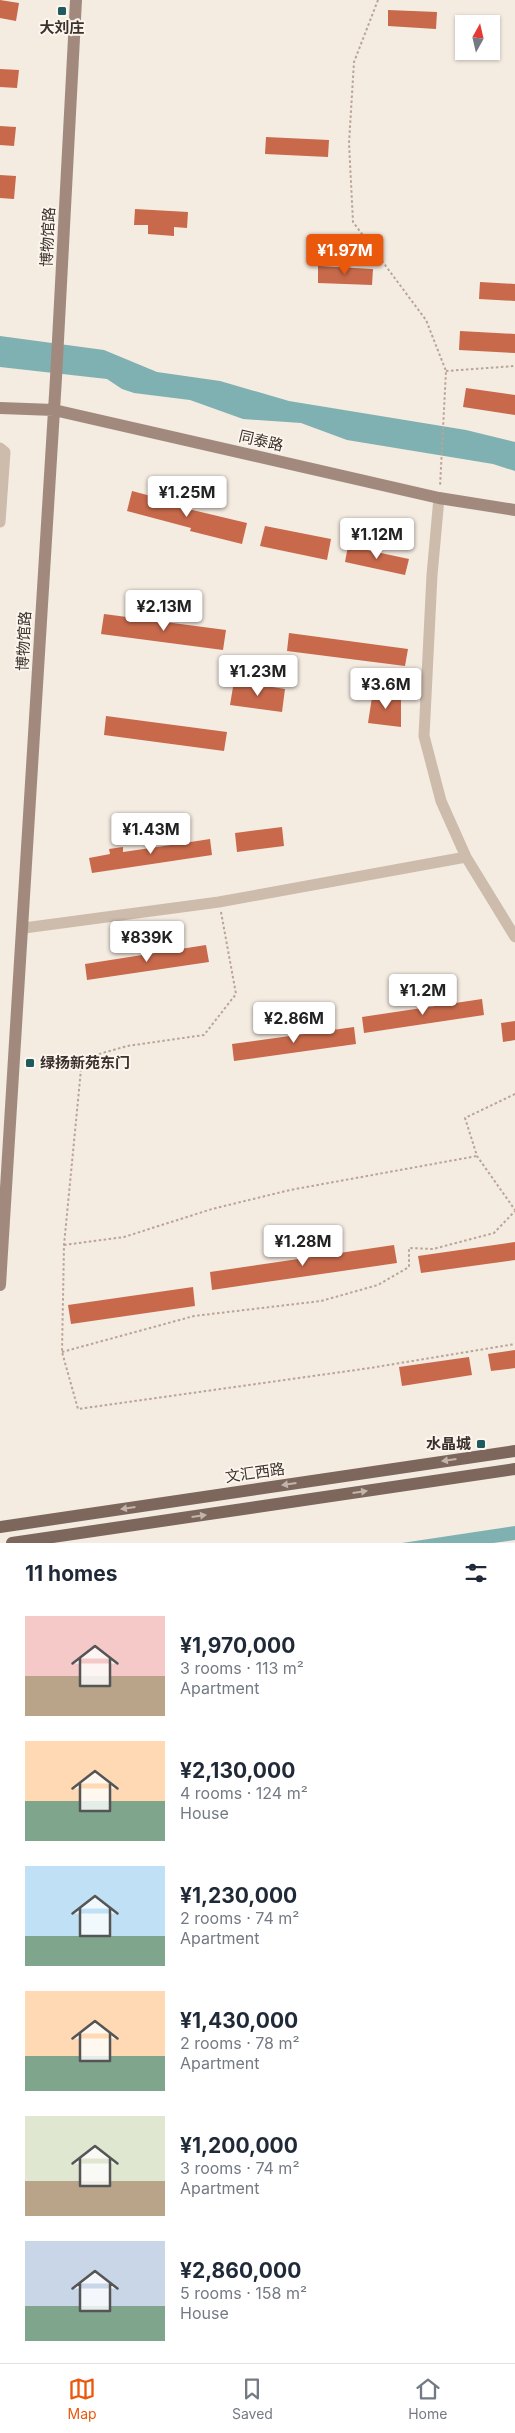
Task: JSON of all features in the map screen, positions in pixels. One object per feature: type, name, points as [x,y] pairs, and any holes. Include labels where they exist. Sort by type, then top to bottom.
[{"type":"main road","name":"文汇西路","points":[[0,1527],[515,1451]]},
{"type":"main road","points":[[12,1543],[515,1469]]},
{"type":"street","name":"博物馆路","points":[[0,1284],[24,928],[59,333],[76,0]]},
{"type":"street","name":"同泰路","points":[[0,408],[54,410],[439,498],[515,510]]},
{"type":"street","points":[[0,448],[5,452],[0,522]]},
{"type":"street","points":[[439,498],[432,575],[424,736],[441,801],[466,857],[515,937]]},
{"type":"street","points":[[24,928],[219,902],[466,857]]},
{"type":"path","points":[[378,0],[354,62],[349,143],[353,222],[426,320],[446,371],[439,498]]},
{"type":"path","points":[[446,371],[515,366]]},
{"type":"path","points":[[219,902],[236,994],[204,1035],[127,1046],[82,1059],[64,1245],[62,1352],[78,1409],[370,1368],[515,1344]]},
{"type":"path","points":[[62,1352],[194,1316],[321,1301],[378,1285],[409,1267],[409,1248],[433,1249],[494,1233],[515,1211],[477,1156],[465,1118],[515,1094]]},
{"type":"path","points":[[64,1245],[124,1237],[212,1209],[290,1190],[477,1156]]},
{"type":"water","points":[[0,336],[104,350],[157,372],[220,381],[289,401],[466,430],[515,442],[515,471],[493,464],[347,440],[301,423],[243,419],[190,400],[134,393],[122,389],[107,379],[0,367]]},
{"type":"water","points":[[515,1526],[515,1540],[493,1543],[402,1543]]},
{"type":"building","points":[[0,0],[19,3],[16,21],[0,18]]},
{"type":"building","points":[[388,10],[437,12],[436,29],[388,26]]},
{"type":"building","points":[[0,69],[19,70],[17,88],[0,87]]},
{"type":"building","points":[[0,126],[16,127],[14,146],[0,145]]},
{"type":"building","points":[[266,137],[329,140],[328,157],[265,154]]},
{"type":"building","points":[[0,175],[16,176],[14,199],[0,198]]},
{"type":"building","points":[[135,209],[188,212],[187,228],[174,227],[174,236],[148,234],[148,225],[134,225]]},
{"type":"building","points":[[318,266],[373,269],[372,285],[318,283]]},
{"type":"building","points":[[480,282],[515,284],[515,301],[479,299]]},
{"type":"building","points":[[460,331],[515,334],[515,353],[459,350]]},
{"type":"building","points":[[466,388],[515,395],[515,415],[463,407]]},
{"type":"building","points":[[132,491],[185,505],[184,508],[247,523],[242,544],[190,531],[191,528],[127,511]]},
{"type":"building","points":[[265,526],[331,539],[327,560],[260,546]]},
{"type":"building","points":[[348,546],[409,559],[405,575],[345,562]]},
{"type":"building","points":[[104,614],[226,630],[223,650],[101,634]]},
{"type":"building","points":[[289,633],[408,649],[405,666],[287,651]]},
{"type":"building","points":[[234,681],[285,689],[282,712],[230,705]]},
{"type":"building","points":[[373,691],[401,696],[401,727],[368,723]]},
{"type":"building","points":[[106,716],[227,732],[224,751],[104,735]]},
{"type":"building","points":[[282,827],[284,846],[237,852],[235,833]]},
{"type":"building","points":[[183,838],[184,843],[210,839],[212,855],[92,873],[89,858],[110,854],[109,849],[123,847],[123,852],[171,845],[170,840]]},
{"type":"building","points":[[206,945],[209,962],[87,980],[85,964]]},
{"type":"building","points":[[482,999],[484,1015],[364,1033],[362,1017]]},
{"type":"building","points":[[515,1021],[515,1040],[503,1042],[501,1023]]},
{"type":"building","points":[[354,1027],[356,1044],[234,1061],[232,1044]]},
{"type":"building","points":[[515,1242],[515,1260],[421,1273],[418,1256]]},
{"type":"building","points":[[394,1245],[397,1263],[212,1290],[210,1272]]},
{"type":"building","points":[[193,1287],[195,1306],[71,1324],[68,1305]]},
{"type":"building","points":[[515,1350],[515,1368],[491,1371],[488,1354]]},
{"type":"building","points":[[469,1357],[472,1375],[402,1386],[399,1367]]},
{"type":"place","name":"大刘庄","points":[[62,11]]},
{"type":"place","name":"绿扬新苑东门","points":[[30,1063]]},
{"type":"place","name":"水晶城","points":[[481,1444]]}]
